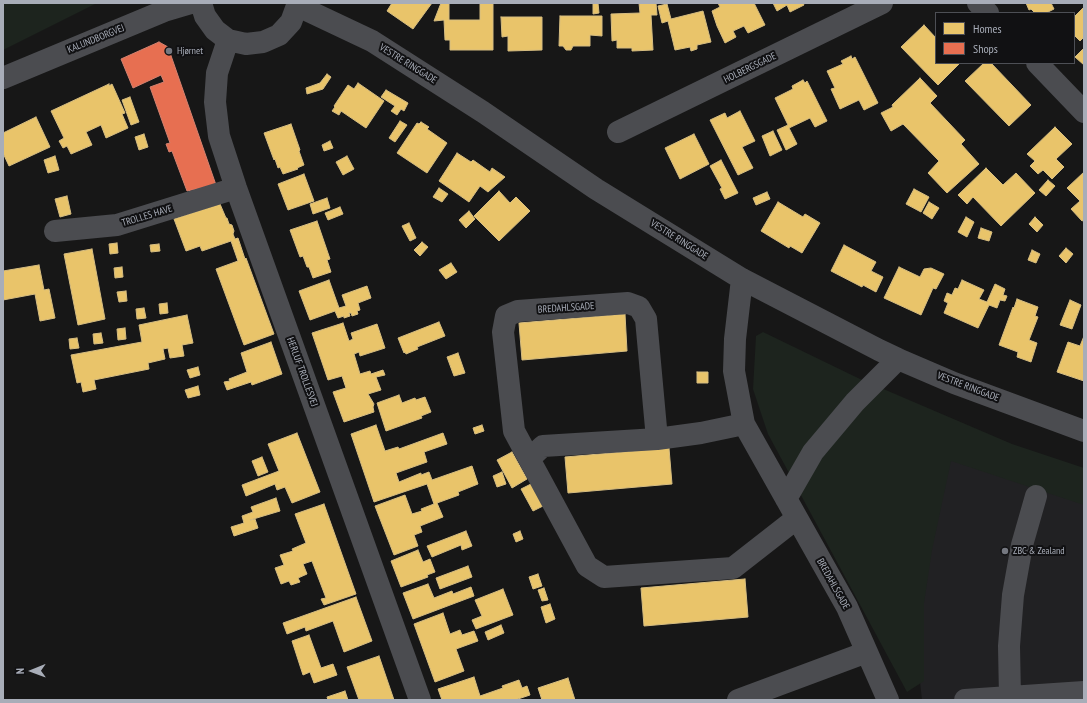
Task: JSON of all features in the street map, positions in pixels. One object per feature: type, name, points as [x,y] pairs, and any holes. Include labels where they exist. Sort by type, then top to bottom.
[{"type":"street","name":"KALUNDBORGVEJ","points":[[3,78],[164,11],[191,3]]},
{"type":"street","points":[[201,3],[205,16],[215,30],[228,40],[246,44],[263,42],[279,35],[291,22],[298,4]]},
{"type":"street","name":"HOLBERGSGADE","points":[[618,132],[882,3]]},
{"type":"street","points":[[978,3],[987,12]]},
{"type":"street","name":"VESTRE RINGGADE","points":[[298,4],[372,41],[483,112],[596,189],[742,279],[898,359],[954,383],[1084,430]]},
{"type":"street","name":"HERLUF TROLLESVEJ","points":[[228,40],[217,73],[215,102],[219,136],[236,188],[420,700]]},
{"type":"street","points":[[1037,64],[1084,112]]},
{"type":"street","name":"TROLLES HAVE","points":[[55,231],[117,225],[236,188]]},
{"type":"street","name":"BREDAHLSGADE","points":[[742,279],[735,339],[734,371],[744,424],[847,607],[888,700]]},
{"type":"street","name":"BREDAHLSGADE","points":[[657,439],[646,319],[639,307],[628,303],[518,311],[506,316],[503,332],[514,431],[587,566],[604,577],[733,568],[797,518]]},
{"type":"street","points":[[786,499],[813,452],[855,402],[898,359]]},
{"type":"street","points":[[528,459],[543,446],[657,439],[701,433],[744,424]]},
{"type":"street","points":[[1010,697],[1009,646],[1013,595],[1022,545],[1036,496]]},
{"type":"street","points":[[738,700],[867,652]]},
{"type":"street","points":[[965,700],[1084,692]]},
{"type":"shaded area","points":[[3,3],[97,3],[3,50]]},
{"type":"shaded area","points":[[763,332],[860,379],[1012,444],[1084,468],[1084,505],[951,461],[932,550],[924,603],[924,681],[907,692],[768,434],[753,389],[756,336]]},
{"type":"shaded area","name":"ZBC & Zealand","points":[[962,432],[1084,481],[1084,700],[922,700],[913,617],[937,485]]},
{"type":"building: Homes","points":[[392,3],[432,3],[413,29],[387,11]]},
{"type":"building: Homes","points":[[441,3],[449,3],[449,20],[480,20],[480,3],[493,3],[493,50],[450,50],[450,40],[445,40],[444,20],[434,21]]},
{"type":"building: Homes","points":[[593,3],[598,3],[599,13],[593,14]]},
{"type":"building: Homes","points":[[639,3],[656,3],[657,15],[651,15],[653,50],[632,51],[632,48],[617,48],[617,40],[612,41],[611,14],[640,13]]},
{"type":"building: Homes","points":[[718,3],[754,3],[765,25],[748,33],[744,26],[733,31],[736,37],[725,43],[712,11],[720,7]]},
{"type":"building: Homes","points":[[773,3],[803,3],[804,5],[790,12],[787,5],[777,11]]},
{"type":"building: Homes","points":[[1026,3],[1051,3],[1054,9],[1048,12],[1034,12],[1031,9],[1029,10]]},
{"type":"building: Homes","points":[[667,4],[671,19],[703,11],[711,42],[697,45],[697,49],[691,51],[690,47],[675,50],[668,21],[662,23],[658,6]]},
{"type":"building: Homes","points":[[1084,7],[1084,37],[1080,41],[1075,36],[1075,16]]},
{"type":"building: Homes","points":[[560,16],[602,16],[602,36],[590,35],[590,46],[573,46],[571,50],[566,50],[563,46],[559,46]]},
{"type":"building: Homes","points":[[501,17],[542,17],[542,50],[508,51],[508,36],[502,37]]},
{"type":"building: Homes","points":[[924,25],[935,37],[935,64],[959,64],[938,85],[901,47]]},
{"type":"building: Homes","points":[[1084,48],[1084,65],[1075,57]]},
{"type":"building: Homes","points":[[851,56],[852,59],[855,57],[878,103],[864,110],[859,100],[840,109],[831,89],[835,88],[827,71],[843,64],[841,61]]},
{"type":"building: Homes","points":[[983,64],[992,64],[1031,105],[1009,126],[965,81]]},
{"type":"building: Homes","points":[[327,74],[331,77],[323,89],[307,94],[306,88],[320,83]]},
{"type":"building: Homes","points":[[920,78],[937,96],[930,103],[965,140],[961,144],[979,164],[947,193],[928,173],[939,161],[903,124],[891,131],[881,113],[893,107],[892,105]]},
{"type":"building: Homes","points":[[803,80],[805,83],[807,81],[827,121],[815,127],[810,118],[789,128],[797,144],[786,150],[777,130],[788,125],[775,98],[793,89],[792,86]]},
{"type":"building: Homes","points":[[358,83],[384,101],[366,128],[341,111],[339,115],[332,111],[348,85],[354,89]]},
{"type":"building: Homes","points":[[109,84],[109,86],[112,84],[125,113],[122,114],[128,128],[106,138],[101,125],[86,132],[92,145],[71,154],[67,146],[63,148],[59,141],[64,138],[51,111]]},
{"type":"building: Homes","points":[[386,90],[408,103],[404,111],[401,109],[397,115],[391,111],[395,106],[381,97]]},
{"type":"building: Homes","points":[[130,97],[139,122],[131,125],[122,100]]},
{"type":"building: Homes","points":[[740,111],[755,141],[742,147],[753,168],[738,175],[710,120],[725,113],[727,118]]},
{"type":"building: Homes","points":[[36,117],[50,147],[9,166],[3,153],[3,133]]},
{"type":"building: Homes","points":[[400,121],[407,125],[395,142],[389,138]]},
{"type":"building: Homes","points":[[421,122],[429,127],[427,129],[447,143],[427,173],[397,153],[417,123],[419,124]]},
{"type":"building: Homes","points":[[291,124],[304,165],[297,168],[298,169],[283,174],[280,167],[278,168],[275,159],[274,160],[264,133]]},
{"type":"building: Homes","points":[[1055,127],[1072,144],[1056,159],[1064,167],[1052,179],[1043,170],[1038,174],[1030,166],[1035,161],[1027,154]]},
{"type":"building: Homes","points":[[773,131],[782,150],[770,156],[762,136]]},
{"type":"building: Homes","points":[[144,134],[148,147],[139,150],[135,137]]},
{"type":"building: Homes","points":[[694,134],[709,164],[680,179],[665,148]]},
{"type":"building: Homes","points":[[330,141],[333,148],[324,151],[322,145]]},
{"type":"building: Homes","points":[[457,153],[471,162],[473,160],[490,172],[492,168],[505,177],[488,192],[480,186],[469,202],[439,181]]},
{"type":"building: Homes","points":[[55,156],[59,170],[48,173],[44,160]]},
{"type":"building: Homes","points":[[347,156],[354,169],[343,175],[336,162]]},
{"type":"building: Homes","points":[[721,160],[738,193],[725,199],[720,189],[722,188],[710,166]]},
{"type":"building: Homes","points":[[986,168],[1003,185],[1016,173],[1035,193],[1001,226],[973,197],[967,204],[958,195]]},
{"type":"building: Homes","points":[[1084,172],[1084,220],[1082,221],[1071,209],[1080,201],[1067,188]]},
{"type":"building: Homes","points":[[304,174],[314,201],[288,210],[278,184]]},
{"type":"building: Homes","points":[[1048,180],[1055,186],[1046,196],[1039,190]]},
{"type":"building: Homes","points":[[439,188],[448,194],[442,202],[433,197]]},
{"type":"building: Homes","points":[[914,189],[929,197],[921,212],[906,204]]},
{"type":"building: Homes","points":[[499,191],[510,203],[516,197],[530,211],[499,241],[474,216]]},
{"type":"building: Homes","points":[[767,192],[770,199],[756,205],[753,198]]},
{"type":"building: Homes","points":[[67,196],[71,214],[60,217],[55,199]]},
{"type":"building: Homes","points":[[327,198],[330,208],[313,214],[310,204]]},
{"type":"building: Homes","points":[[778,202],[803,217],[805,214],[820,223],[802,253],[790,246],[789,248],[761,231]]},
{"type":"building: Homes","points":[[929,202],[939,208],[932,219],[923,213]]},
{"type":"building: Homes","points":[[220,204],[229,224],[232,225],[235,239],[238,238],[274,334],[244,345],[216,269],[238,261],[231,241],[202,251],[200,246],[186,251],[174,219]]},
{"type":"building: Homes","points":[[340,207],[343,214],[328,220],[325,213]]},
{"type":"building: Homes","points":[[469,211],[475,219],[466,228],[459,220]]},
{"type":"building: Homes","points":[[966,217],[974,222],[967,237],[958,232]]},
{"type":"building: Homes","points":[[1035,217],[1043,225],[1037,232],[1029,224]]},
{"type":"building: Homes","points":[[317,221],[330,259],[327,260],[331,272],[313,278],[303,256],[300,257],[290,230]]},
{"type":"building: Homes","points":[[409,223],[416,238],[410,241],[402,226]]},
{"type":"building: Homes","points":[[981,228],[992,232],[989,241],[978,238]]},
{"type":"building: Homes","points":[[422,242],[428,247],[420,256],[414,250]]},
{"type":"building: Homes","points":[[117,243],[118,253],[110,254],[109,244]]},
{"type":"building: Homes","points":[[159,244],[160,251],[151,252],[150,245]]},
{"type":"building: Homes","points":[[844,245],[876,262],[871,271],[883,277],[876,292],[863,285],[862,287],[831,271]]},
{"type":"building: Homes","points":[[1066,248],[1073,254],[1066,263],[1059,256]]},
{"type":"building: Homes","points":[[92,249],[105,319],[78,325],[64,254]]},
{"type":"building: Homes","points":[[1032,250],[1040,254],[1036,263],[1028,260]]},
{"type":"building: Homes","points":[[451,263],[457,272],[446,279],[439,270]]},
{"type":"building: Homes","points":[[39,265],[44,290],[49,289],[55,318],[40,321],[35,294],[3,300],[3,271]]},
{"type":"building: Homes","points":[[122,267],[123,277],[115,278],[114,268]]},
{"type":"building: Homes","points":[[899,267],[920,277],[924,269],[931,268],[944,274],[936,289],[933,288],[921,315],[884,298]]},
{"type":"building: Homes","points":[[329,280],[339,308],[346,306],[342,295],[367,286],[371,298],[358,303],[360,310],[357,311],[358,314],[352,316],[351,313],[349,313],[350,316],[338,318],[335,311],[310,320],[299,291]]},
{"type":"building: Homes","points":[[962,280],[984,290],[979,299],[987,302],[995,284],[1005,289],[1003,295],[1007,296],[1005,301],[1000,300],[997,308],[989,305],[978,328],[944,313],[948,303],[944,301],[947,293],[952,295],[955,288],[958,289]]},
{"type":"building: Homes","points":[[126,291],[127,301],[119,302],[117,292]]},
{"type":"building: Homes","points":[[1017,299],[1038,307],[1035,316],[1038,317],[1029,340],[1037,343],[1031,362],[1017,357],[1018,352],[999,345]]},
{"type":"building: Homes","points":[[1070,300],[1081,305],[1072,329],[1060,325]]},
{"type":"building: Homes","points":[[167,303],[168,313],[160,314],[159,304]]},
{"type":"building: Homes","points":[[144,308],[146,318],[137,319],[136,309]]},
{"type":"building: Homes","points":[[625,314],[627,351],[522,360],[519,323]]},
{"type":"building: Homes","points":[[187,315],[193,343],[182,345],[184,356],[170,358],[168,348],[163,349],[165,359],[148,363],[149,369],[94,380],[96,389],[83,392],[81,382],[77,383],[71,355],[142,342],[139,325]]},
{"type":"building: Homes","points":[[439,322],[445,336],[417,347],[418,349],[406,354],[405,352],[404,353],[398,338]]},
{"type":"building: Homes","points":[[343,323],[349,341],[353,339],[351,333],[377,324],[385,348],[360,356],[359,352],[354,354],[360,374],[370,371],[371,374],[383,370],[385,375],[376,377],[381,390],[368,394],[374,404],[374,412],[344,422],[333,392],[346,388],[342,376],[328,380],[312,333]]},
{"type":"building: Homes","points":[[125,328],[126,339],[118,340],[117,329]]},
{"type":"building: Homes","points":[[101,333],[103,343],[94,344],[93,334]]},
{"type":"building: Homes","points":[[1084,336],[1084,381],[1057,372],[1068,342],[1080,346]]},
{"type":"building: Homes","points":[[77,338],[79,348],[70,349],[69,339]]},
{"type":"building: Homes","points":[[271,342],[282,374],[252,385],[251,382],[227,390],[224,382],[230,381],[229,379],[247,372],[241,353]]},
{"type":"building: Homes","points":[[458,353],[465,373],[454,376],[447,357]]},
{"type":"building: Homes","points":[[198,367],[200,375],[190,378],[187,370]]},
{"type":"building: Homes","points":[[697,372],[708,372],[708,383],[697,383]]},
{"type":"building: Homes","points":[[198,386],[200,395],[188,398],[185,390]]},
{"type":"building: Homes","points":[[399,395],[402,403],[415,398],[416,400],[425,397],[431,412],[421,416],[422,418],[386,431],[377,403]]},
{"type":"building: Homes","points":[[376,425],[385,451],[398,447],[399,449],[443,433],[447,444],[424,452],[427,462],[396,473],[399,482],[421,473],[421,475],[429,472],[432,480],[472,466],[478,484],[458,492],[459,495],[437,503],[443,517],[420,526],[422,532],[414,535],[418,546],[394,555],[375,506],[405,495],[412,514],[422,511],[421,509],[434,504],[427,484],[374,502],[351,434]]},
{"type":"building: Homes","points":[[482,425],[484,431],[475,434],[473,428]]},
{"type":"building: Homes","points":[[297,433],[320,492],[292,503],[285,487],[277,490],[275,484],[246,496],[242,485],[279,471],[268,444]]},
{"type":"building: Homes","points":[[669,448],[672,484],[568,493],[565,457]]},
{"type":"building: Homes","points":[[512,452],[527,479],[512,488],[497,460]]},
{"type":"building: Homes","points":[[262,457],[268,472],[258,476],[252,461]]},
{"type":"building: Homes","points":[[502,472],[506,484],[497,487],[493,476]]},
{"type":"building: Homes","points":[[531,484],[543,506],[533,511],[521,489]]},
{"type":"building: Homes","points":[[276,498],[280,511],[250,520],[255,519],[258,528],[234,536],[231,527],[244,523],[242,516],[253,512],[251,507]]},
{"type":"building: Homes","points":[[324,504],[356,594],[324,605],[321,599],[326,598],[312,561],[303,564],[307,574],[298,578],[300,582],[291,585],[289,581],[281,584],[275,568],[284,565],[280,555],[293,551],[292,549],[306,543],[295,514]]},
{"type":"building: Homes","points":[[466,531],[472,546],[462,550],[461,545],[432,557],[427,546]]},
{"type":"building: Homes","points":[[520,531],[523,539],[516,542],[513,534]]},
{"type":"building: Homes","points":[[418,550],[423,562],[430,559],[435,572],[427,575],[428,577],[401,587],[391,561]]},
{"type":"building: Homes","points":[[468,566],[472,577],[440,589],[436,578]]},
{"type":"building: Homes","points":[[538,574],[542,586],[533,589],[529,577]]},
{"type":"building: Homes","points":[[745,579],[748,617],[644,626],[641,588]]},
{"type":"building: Homes","points":[[428,584],[434,598],[452,591],[453,594],[471,587],[474,596],[413,619],[403,593]]},
{"type":"building: Homes","points":[[544,588],[548,600],[542,601],[538,590]]},
{"type":"building: Homes","points":[[503,589],[513,615],[476,629],[472,620],[482,616],[475,600]]},
{"type":"building: Homes","points":[[356,597],[372,641],[344,652],[333,621],[306,631],[305,627],[287,634],[283,623]]},
{"type":"building: Homes","points":[[550,604],[555,619],[546,623],[541,607]]},
{"type":"building: Homes","points":[[443,613],[450,634],[460,630],[462,635],[474,631],[478,641],[456,649],[464,671],[435,682],[414,624]]},
{"type":"building: Homes","points":[[501,625],[504,633],[488,640],[485,632]]},
{"type":"building: Homes","points":[[309,635],[321,668],[333,664],[337,675],[314,683],[310,672],[303,675],[292,641]]},
{"type":"building: Homes","points":[[379,656],[394,700],[359,700],[347,667]]},
{"type":"building: Homes","points":[[474,677],[480,696],[503,688],[502,686],[519,680],[522,688],[527,686],[530,695],[515,700],[442,700],[438,689]]},
{"type":"building: Homes","points":[[568,678],[575,700],[542,700],[538,688]]},
{"type":"building: Homes","points":[[345,691],[348,700],[328,700],[327,697]]},
{"type":"building: Shops","points":[[159,42],[168,47],[216,185],[187,191],[172,151],[169,152],[166,144],[170,143],[150,87],[164,82],[161,75],[133,88],[121,59]]},
{"type":"place","name":"Hjørnet","points":[[169,51]]},
{"type":"place","name":"ZBC & Zealand","points":[[1005,551]]}]
